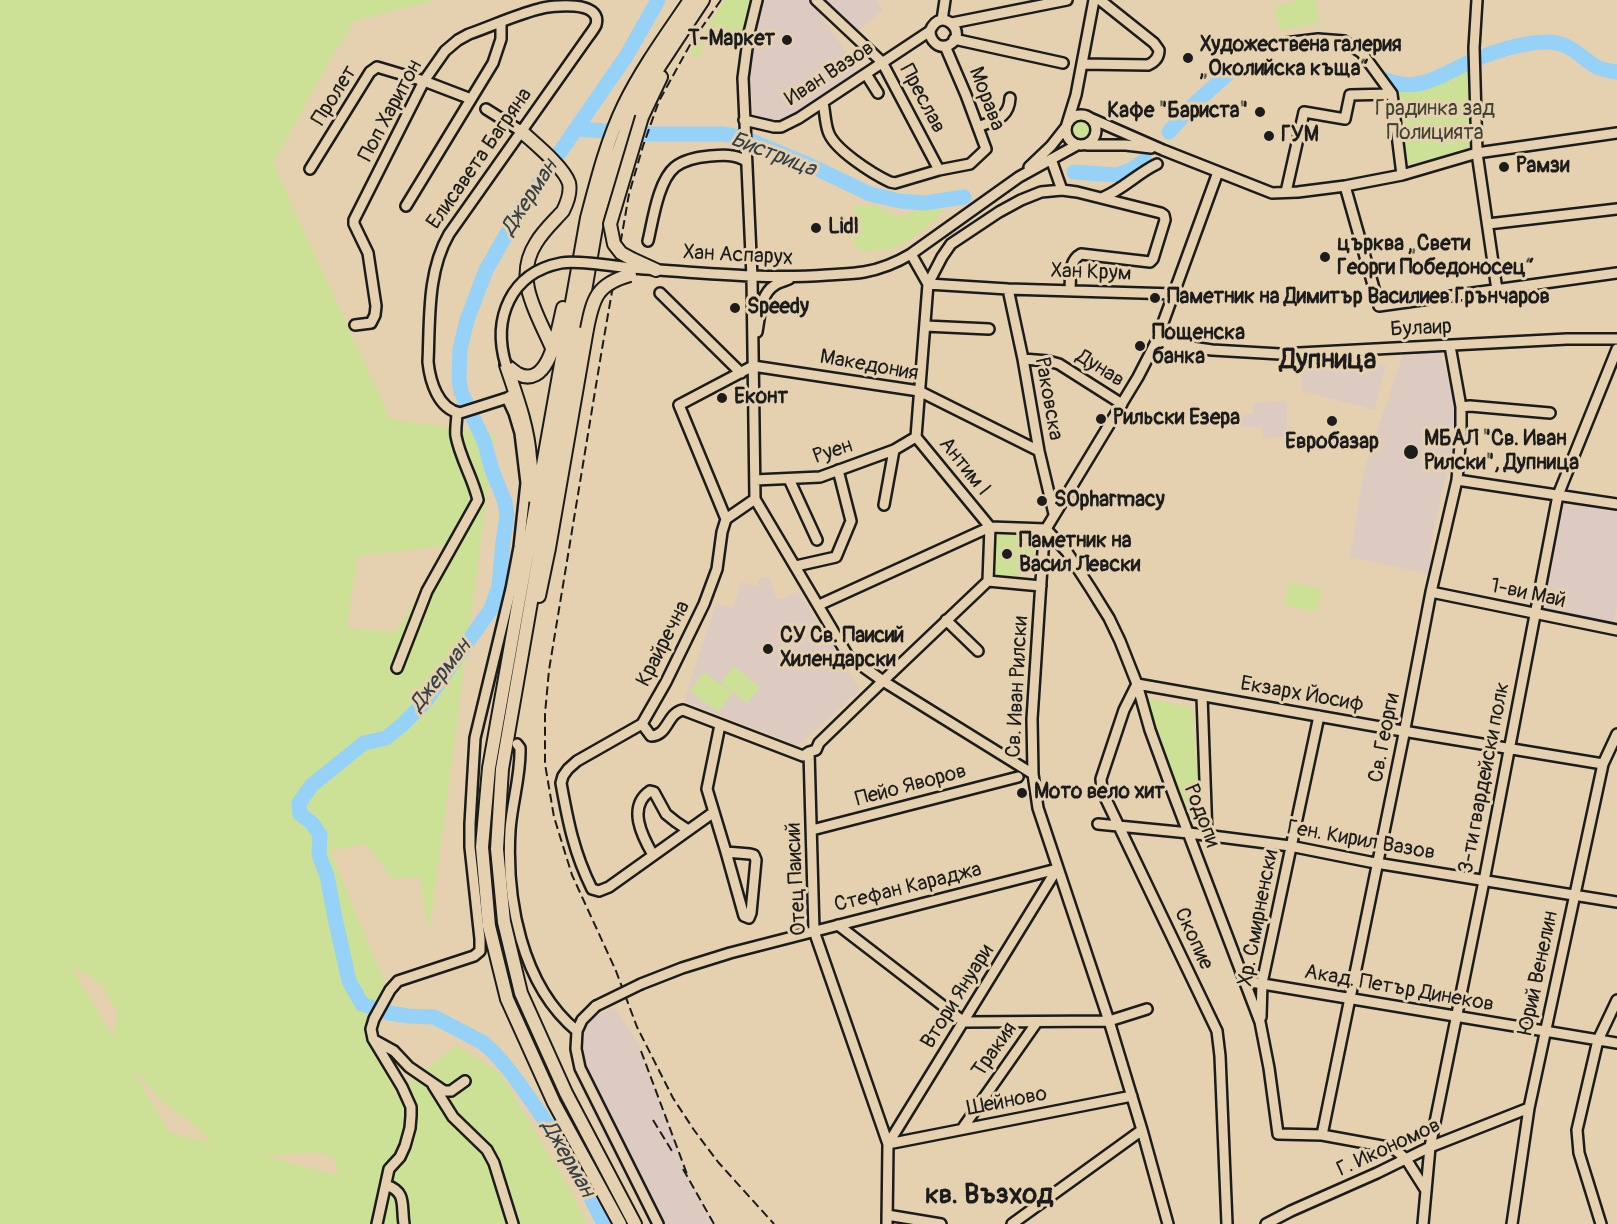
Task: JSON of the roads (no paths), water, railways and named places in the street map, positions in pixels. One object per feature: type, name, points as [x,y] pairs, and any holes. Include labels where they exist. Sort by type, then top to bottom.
[{"type":"main road","points":[[631,267],[614,244],[610,224],[631,116],[640,77],[690,0]]},
{"type":"main road","points":[[506,365],[518,374],[529,376],[539,373],[549,360],[587,218],[617,137],[664,71],[703,0]]},
{"type":"main road","points":[[521,131],[559,167],[566,176],[569,186],[566,204],[534,245],[527,261],[525,275],[530,296],[552,348]]},
{"type":"main road","points":[[617,137],[592,247],[512,708],[502,769],[497,849],[504,922],[521,993],[566,1093],[635,1224]]},
{"type":"main road","points":[[587,218],[489,768],[482,847],[489,926],[507,999],[554,1103],[620,1224]]},
{"type":"main road","points":[[512,708],[543,581],[592,304],[596,296],[607,285],[631,267],[656,270]]},
{"type":"main road","points":[[506,365],[507,398],[526,431],[531,458],[531,532]]},
{"type":"main road","points":[[507,398],[529,376]]},
{"type":"street","points":[[757,0],[744,64],[744,132],[752,277],[755,499],[848,656],[883,681],[1033,774]]},
{"type":"street","name":"Преслав","points":[[816,0],[882,62],[939,170]]},
{"type":"street","points":[[945,0],[947,22],[956,31],[954,39],[945,46],[941,46],[933,42],[930,35],[934,23],[947,22],[1067,0]]},
{"type":"street","points":[[1076,94],[1094,124],[1095,134],[1092,140],[1081,145],[1072,143],[1068,139],[1066,125],[1076,94],[1094,0]]},
{"type":"street","points":[[1082,64],[1148,64],[1159,54],[1160,50],[1154,43],[1100,0]]},
{"type":"street","points":[[1477,0],[1474,48],[1477,153],[1497,290]]},
{"type":"street","name":"Поп Харитон","points":[[355,325],[371,323],[376,306],[368,253],[354,220],[424,81],[444,51],[469,34],[538,9],[552,6],[578,6],[592,11]]},
{"type":"street","name":"Елисавета Багряна","points":[[459,412],[448,408],[444,403],[435,389],[429,372],[431,298],[436,263],[449,234],[596,25],[596,16],[592,11]]},
{"type":"street","points":[[405,206],[493,63],[501,39],[501,21]]},
{"type":"street","name":"Иван Вазов","points":[[744,120],[765,126],[781,126],[799,118],[930,30]]},
{"type":"street","points":[[954,39],[1063,63]]},
{"type":"street","points":[[1285,43],[1318,39],[1344,41],[1362,53],[1392,94],[1402,174]]},
{"type":"street","name":"Морава","points":[[939,170],[970,164],[986,149],[945,46]]},
{"type":"street","name":"Пролет","points":[[310,169],[373,69],[381,67],[471,99]]},
{"type":"street","points":[[866,74],[878,93]]},
{"type":"street","points":[[1286,192],[1304,112],[1345,119],[1350,95],[1392,94]]},
{"type":"street","points":[[978,128],[1004,116],[1010,107],[1010,98]]},
{"type":"street","points":[[823,103],[828,133],[835,144],[884,179],[896,183],[939,170]]},
{"type":"street","points":[[486,109],[521,131]]},
{"type":"street","points":[[1066,125],[1074,116],[1088,117]]},
{"type":"street","name":"Хан Аспарух","points":[[1088,117],[1163,150],[1272,193],[1345,186],[1402,174],[1477,153],[1617,133]]},
{"type":"street","name":"Хан Аспарух","points":[[1019,177],[1051,146],[1066,125]]},
{"type":"street","name":"Хан Аспарух","points":[[656,270],[794,278],[864,272],[888,266],[911,254],[1019,177],[1081,145],[1126,145],[1163,150]]},
{"type":"street","points":[[648,241],[661,190],[675,167],[697,158],[746,157]]},
{"type":"street","points":[[1051,159],[1060,187]]},
{"type":"street","points":[[1104,197],[1117,192],[1140,173],[1157,164]]},
{"type":"street","name":"Св. Иван Рилски","points":[[1168,1224],[1109,1021],[1038,808],[1033,774],[1032,719],[1046,529],[1122,404],[1156,342],[1218,172]]},
{"type":"street","points":[[1345,186],[1379,306],[1617,273]]},
{"type":"street","points":[[911,254],[928,284],[951,244],[1021,200],[1060,187],[1164,215],[1165,220],[1153,259],[1150,262],[1081,254],[1071,263],[1070,290]]},
{"type":"street","points":[[1488,224],[1617,208]]},
{"type":"street","points":[[506,365],[501,336],[504,313],[515,291],[530,276],[546,267],[566,262],[631,267]]},
{"type":"street","points":[[753,349],[763,302],[768,292],[776,284],[794,278]]},
{"type":"street","name":"Хан Крум","points":[[928,284],[1173,294]]},
{"type":"street","name":"Антим I","points":[[928,284],[916,437],[990,527]]},
{"type":"street","name":"Раковска","points":[[1008,289],[1039,452],[1054,514]]},
{"type":"street","points":[[660,293],[741,373]]},
{"type":"street","points":[[925,326],[989,329]]},
{"type":"street","name":"Булаир","points":[[1156,342],[1212,350],[1280,354],[1584,338],[1617,339]]},
{"type":"street","name":"Св. Георги","points":[[1322,1135],[1405,732],[1431,592],[1457,480],[1461,407],[1450,346]]},
{"type":"street","name":"3-ти гвардейски полк","points":[[1423,1224],[1430,1147],[1510,749],[1558,495],[1617,349]]},
{"type":"street","name":"Дунав","points":[[1023,359],[1059,364],[1122,404]]},
{"type":"street","points":[[753,366],[679,405],[726,519],[755,499]]},
{"type":"street","name":"Македония","points":[[753,366],[919,391],[1039,452]]},
{"type":"street","points":[[377,1224],[389,1169],[400,1157],[405,1146],[410,1128],[411,1107],[402,1087],[373,1039],[370,1029],[390,990],[398,981],[474,956],[480,951],[470,847],[475,738],[511,590],[519,547],[526,483],[520,433],[507,398],[459,412],[456,434],[475,484],[478,500],[427,591],[397,668]]},
{"type":"street","points":[[1461,407],[1550,413]]},
{"type":"street","name":"Руен","points":[[755,480],[820,477],[894,450],[916,437]]},
{"type":"street","points":[[884,505],[894,450]]},
{"type":"street","points":[[796,566],[836,557],[841,547],[851,521],[838,470]]},
{"type":"street","points":[[789,479],[817,540]]},
{"type":"street","points":[[1457,480],[1617,504]]},
{"type":"street","name":"Крайречна","points":[[642,724],[666,682],[704,604],[717,569],[726,519]]},
{"type":"street","points":[[819,605],[990,527],[1046,529]]},
{"type":"street","points":[[714,812],[609,887],[599,891],[592,889],[583,872],[573,843],[561,783],[568,769],[577,761],[642,724],[651,735],[656,736],[662,732],[677,711],[683,710],[803,756],[816,750],[819,743],[988,581],[990,527]]},
{"type":"street","name":"Родопи","points":[[1046,529],[1066,552],[1109,618],[1137,684],[1150,730],[1260,1022],[1278,1134],[1322,1135]]},
{"type":"street","points":[[988,581],[1041,586]]},
{"type":"street","name":"1-ви Май","points":[[1431,592],[1617,630]]},
{"type":"street","points":[[946,620],[978,651]]},
{"type":"street","points":[[866,668],[869,694]]},
{"type":"street","name":"Екзарх Йосиф","points":[[1137,684],[1405,732],[1603,764]]},
{"type":"street","name":"Скопие","points":[[1137,684],[1124,710],[1101,779],[1102,791],[1217,1031],[1227,1224]]},
{"type":"street","points":[[1202,696],[1207,836]]},
{"type":"street","name":"Хр. Смирненски","points":[[1260,1022],[1262,983],[1319,716]]},
{"type":"street","points":[[720,725],[707,789],[744,916],[749,918],[756,860],[754,855],[726,852]]},
{"type":"street","name":"Юрий Венелин","points":[[1512,1224],[1529,1108],[1545,1032],[1603,764],[1617,734]]},
{"type":"street","points":[[475,738],[486,740]]},
{"type":"street","points":[[517,744],[520,748],[520,763],[510,830],[510,865],[513,903],[519,929],[539,984],[561,1016],[577,1031],[576,1049],[580,1068],[658,1224]]},
{"type":"street","name":"Отец Паисий","points":[[809,752],[814,931],[888,1144],[887,1219]]},
{"type":"street","name":"Пейо Яворов","points":[[812,830],[1018,777]]},
{"type":"street","points":[[653,855],[640,832],[638,820],[640,804],[647,793],[654,792],[666,814],[688,830]]},
{"type":"street","name":"Ген. Кирил Вазов","points":[[1098,824],[1290,846],[1378,863],[1617,902]]},
{"type":"street","name":"Стефан Караджа","points":[[577,1031],[582,1020],[596,1006],[641,984],[682,968],[730,953],[1057,869]]},
{"type":"street","name":"Втори Януари","points":[[888,1144],[1057,869]]},
{"type":"street","points":[[838,925],[964,1022],[1109,1021],[1148,1009]]},
{"type":"street","name":"Акад. Петър Динеков","points":[[1245,981],[1617,1043]]},
{"type":"street","points":[[1601,1224],[1579,1153],[1576,1130],[1598,1041],[1617,1000]]},
{"type":"street","name":"Тракия","points":[[962,1129],[1037,1022]]},
{"type":"street","points":[[373,1039],[394,1051],[409,1066],[444,1091],[451,1091],[465,1081]]},
{"type":"street","points":[[434,1085],[453,1117],[487,1150],[494,1163],[513,1224]]},
{"type":"street","name":"Шейново","points":[[888,1144],[1132,1096]]},
{"type":"street","name":"Г. Икономов","points":[[1266,1224],[1430,1147],[1529,1108]]},
{"type":"street","points":[[1012,1224],[1142,1130]]},
{"type":"street","points":[[1322,1135],[1393,1148],[1406,1159],[1425,1189]]},
{"type":"street","points":[[386,1185],[398,1190],[401,1195],[404,1224]]},
{"type":"street","points":[[887,1219],[941,1224]]},
{"type":"waterway","name":"Джерман","points":[[604,1224],[579,1175],[550,1129],[514,1076],[489,1048],[434,1017],[389,1013],[362,1004],[349,981],[327,876],[319,855],[320,835],[312,823],[300,814],[299,803],[312,785],[364,743],[386,738],[426,701],[491,609],[499,586],[507,516],[505,502],[492,470],[484,441],[461,392],[460,349],[467,320],[486,270],[522,207],[627,55],[658,0]]},
{"type":"waterway","name":"Бистрица","points":[[1386,80],[1412,85],[1425,82],[1499,51],[1539,42],[1561,44],[1597,67],[1617,72]]},
{"type":"waterway","name":"Бистрица","points":[[1169,132],[1192,106],[1231,71]]},
{"type":"waterway","name":"Бистрица","points":[[577,129],[735,136],[807,164],[870,194],[900,201],[924,203],[964,197]]},
{"type":"waterway","name":"Бистрица","points":[[1074,172],[1117,175],[1133,169],[1145,160]]},
{"type":"railway","points":[[721,0],[691,43],[659,101],[629,194],[549,670],[545,714],[545,764],[554,817],[572,875],[616,971],[637,1027],[673,1098],[694,1130],[718,1162],[774,1224]]},
{"type":"railway","points":[[641,1051],[687,1174]]},
{"type":"railway","points":[[653,1120],[672,1151]]},
{"type":"railway","points":[[683,1169],[714,1224]]},
{"type":"place","name":"Т-Маркет","points":[[787,40]]},
{"type":"place","name":"Художествена галерия „Околийска къща“","points":[[1188,58]]},
{"type":"place","name":"Кафе \"Бариста\"","points":[[1260,112]]},
{"type":"place","name":"ГУМ","points":[[1269,136]]},
{"type":"place","name":"Рамзи","points":[[1504,167]]},
{"type":"place","name":"Lidl","points":[[816,228]]},
{"type":"place","name":"църква „Свети Георги Победоносец“","points":[[1325,257]]},
{"type":"place","name":"Паметник на Димитър Василиев Грънчаров","points":[[1155,298]]},
{"type":"place","name":"Speedy","points":[[735,308]]},
{"type":"place","name":"Пощенска банка","points":[[1140,346]]},
{"type":"place","name":"Еконт","points":[[722,398]]},
{"type":"place","name":"Рильски Езера","points":[[1101,419]]},
{"type":"place","name":"Евробазар","points":[[1332,421]]},
{"type":"place","name":"МБАЛ \"Св. Иван Рилски\", Дупница","points":[[1411,452]]},
{"type":"place","name":"SOpharmacy","points":[[1042,501]]},
{"type":"place","name":"Паметник на Васил Левски","points":[[1007,554]]},
{"type":"place","name":"СУ Св. Паисий Хилендарски","points":[[768,649]]},
{"type":"place","name":"Мото вело хит","points":[[1022,793]]},
{"type":"district","name":"Дупница","points":[[1328,361]]},
{"type":"district","name":"кв. Възход","points":[[989,1196]]},
{"type":"park label","name":"Градинка зад Полицията","points":[[1435,122]]}]
